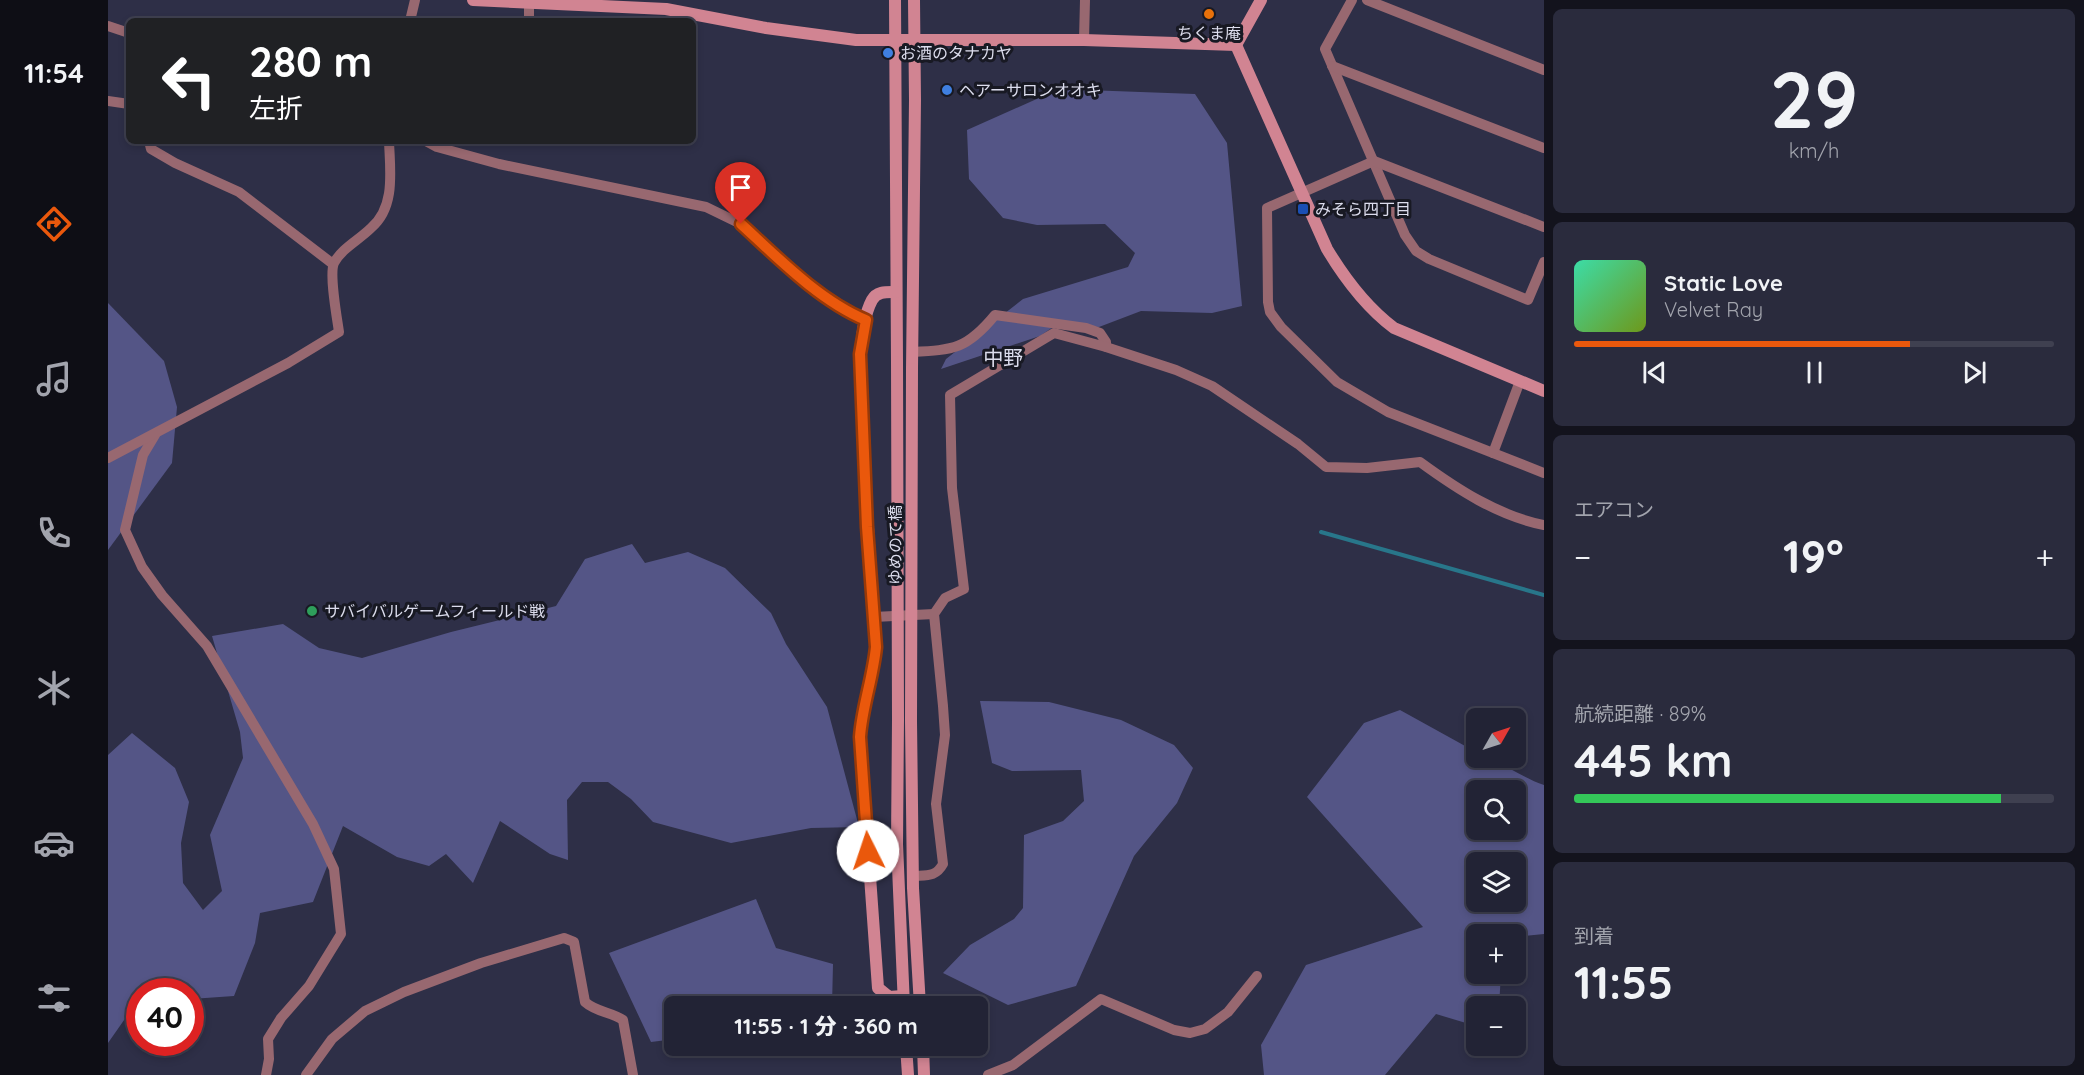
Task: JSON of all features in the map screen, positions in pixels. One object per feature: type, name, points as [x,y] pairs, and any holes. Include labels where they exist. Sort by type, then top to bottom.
[{"type":"street","points":[[411,18],[415,0]]},
{"type":"street","points":[[472,0],[666,9],[766,28],[856,40],[914,42],[1084,40],[1236,45]]},
{"type":"street","name":"ゆめのて橋","points":[[895,0],[897,844],[903,996]]},
{"type":"street","name":"ゆめのて橋","points":[[914,0],[911,721],[913,876],[919,996]]},
{"type":"street","points":[[1084,40],[1085,0]]},
{"type":"street","points":[[1236,45],[1261,0]]},
{"type":"street","points":[[1352,0],[1325,49],[1405,235],[1416,250],[1429,259],[1528,300],[1544,262]]},
{"type":"street","points":[[1367,0],[1544,70]]},
{"type":"street","points":[[529,2],[529,18]]},
{"type":"street","points":[[108,26],[126,32]]},
{"type":"street","points":[[1236,45],[1327,249],[1340,272],[1379,317],[1394,328],[1544,391]]},
{"type":"street","points":[[1332,66],[1544,148]]},
{"type":"street","points":[[108,101],[126,104]]},
{"type":"street","points":[[150,144],[151,149],[175,163],[239,192],[333,264]]},
{"type":"street","points":[[108,458],[288,363],[339,332],[333,264],[348,246],[373,227],[388,205],[390,144]]},
{"type":"street","points":[[432,144],[499,164],[706,207],[741,224],[842,310],[866,320]]},
{"type":"street","points":[[1544,226],[1374,161],[1267,208],[1270,312],[1281,327],[1337,382],[1388,412],[1544,473]]},
{"type":"street","points":[[888,996],[878,988],[875,963],[860,737],[861,720],[875,660],[860,354],[866,320],[873,299],[882,292],[896,292]]},
{"type":"street","points":[[912,352],[955,348],[978,335],[994,315],[1086,328],[1100,333],[1106,347]]},
{"type":"street","points":[[913,876],[933,875],[939,872],[943,864],[936,804],[945,735],[944,706],[934,614],[945,598],[964,589],[952,488],[950,395],[1054,333],[1176,370],[1212,386],[1298,444],[1326,467],[1367,468],[1420,462],[1455,488],[1493,507],[1544,525]]},
{"type":"street","points":[[1493,453],[1520,381]]},
{"type":"street","points":[[154,435],[143,455],[125,530],[142,567],[162,595],[207,646],[313,824],[334,868],[341,934],[309,986],[281,1018],[268,1040],[266,1075]]},
{"type":"street","points":[[874,617],[934,614]]},
{"type":"street","points":[[306,1075],[332,1039],[365,1011],[404,992],[481,963],[564,938],[574,942],[585,1002],[591,1008],[623,1020],[633,1075]]},
{"type":"street","points":[[988,1075],[1013,1065],[1101,999],[1174,1030],[1190,1033],[1205,1029],[1228,1012],[1257,976]]},
{"type":"street","points":[[907,1056],[908,1075]]},
{"type":"street","points":[[923,1056],[924,1075]]},
{"type":"shaded area","points":[[1059,89],[1195,94],[1227,143],[1242,306],[1212,313],[1141,311],[1099,327],[1056,325],[1040,336],[941,369],[946,359],[1023,299],[1128,267],[1135,253],[1105,224],[1037,225],[1003,218],[969,179],[967,130]]},
{"type":"shaded area","points":[[108,303],[164,361],[177,407],[172,463],[108,550]]},
{"type":"shaded area","points":[[632,544],[645,563],[688,552],[725,568],[771,613],[786,644],[827,707],[859,827],[811,828],[731,843],[653,822],[631,799],[608,782],[582,782],[567,800],[568,860],[550,854],[500,821],[473,883],[446,854],[429,866],[397,857],[343,826],[313,902],[260,913],[255,943],[234,996],[204,998],[204,978],[126,978],[126,1017],[108,1043],[108,755],[132,733],[175,768],[189,802],[181,843],[183,883],[203,910],[222,891],[210,835],[243,758],[240,732],[212,636],[283,624],[319,648],[362,658],[451,632],[556,606],[585,559]]},
{"type":"shaded area","points":[[980,701],[1049,702],[1121,720],[1174,745],[1193,768],[1177,803],[1134,856],[1076,986],[1008,1005],[943,973],[970,945],[1014,919],[1023,908],[1024,835],[1063,821],[1084,801],[1081,770],[1012,771],[992,763]]},
{"type":"shaded area","points":[[1400,710],[1466,746],[1466,768],[1507,768],[1544,785],[1544,934],[1526,936],[1526,924],[1466,924],[1466,984],[1500,984],[1500,996],[1466,996],[1466,1023],[1436,1014],[1385,1075],[1264,1075],[1261,1045],[1306,965],[1423,927],[1307,797],[1364,723]]},
{"type":"shaded area","points":[[756,899],[776,948],[833,964],[832,996],[664,996],[664,1040],[651,1042],[609,953]]},
{"type":"waterway","points":[[1321,532],[1544,595]]},
{"type":"place","name":"ちくま庵","points":[[1209,14]]},
{"type":"place","name":"お酒のタナカヤ","points":[[888,53]]},
{"type":"place","name":"ヘアーサロンオオキ","points":[[947,90]]},
{"type":"place","name":"みそら四丁目","points":[[1303,209]]},
{"type":"place","name":"サバイバルゲームフィールド戦","points":[[312,611]]},
{"type":"district","name":"中野","points":[[1003,357]]},
{"type":"route","points":[[741,224],[842,310],[866,320],[860,354],[867,527],[876,647],[861,720],[860,737],[868,851]]}]
